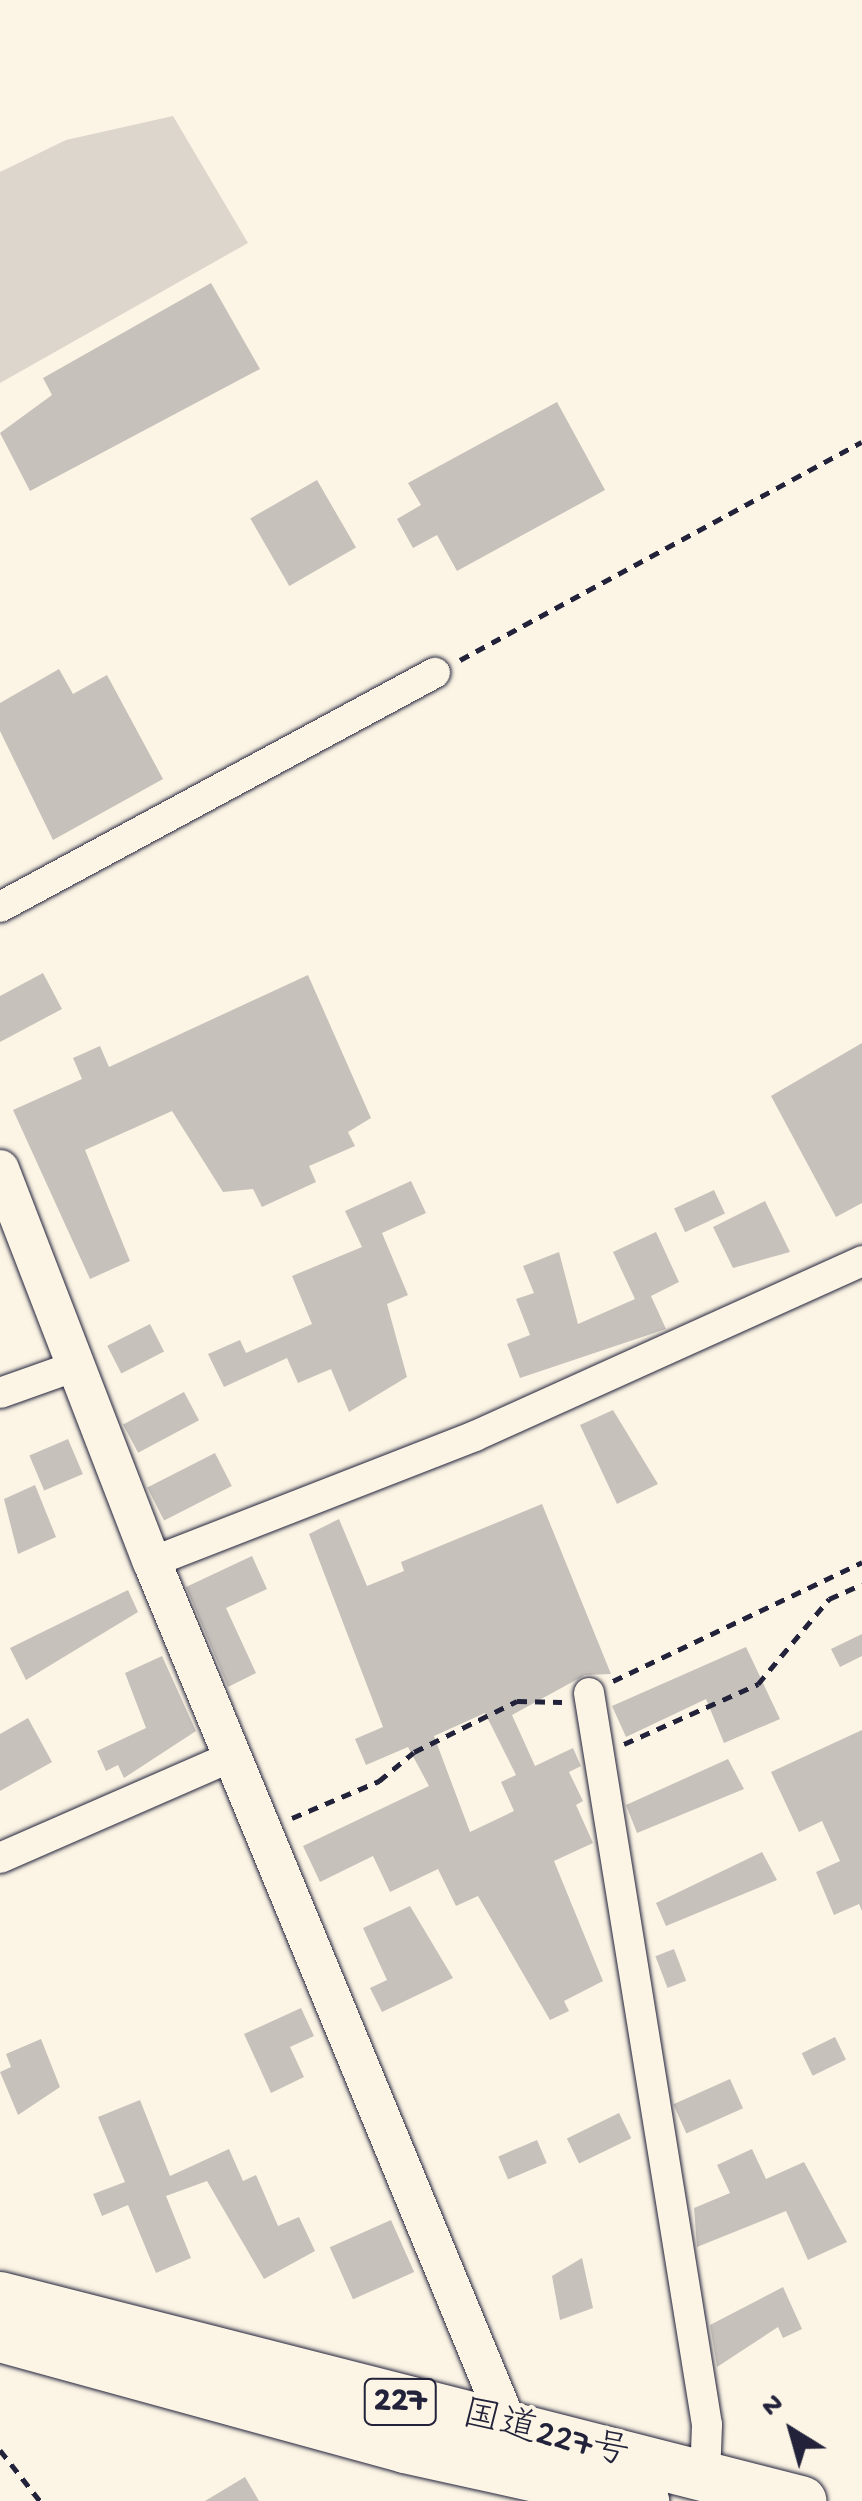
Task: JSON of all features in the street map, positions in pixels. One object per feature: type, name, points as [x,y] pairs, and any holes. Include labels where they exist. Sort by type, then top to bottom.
[{"type":"highway","name":"国道227号","points":[[0,2297],[800,2501]]},
{"type":"highway","name":"国道227号","points":[[0,2338],[572,2491],[644,2501]]},
{"type":"street","points":[[0,907],[435,673]]},
{"type":"street","points":[[0,1169],[152,1562],[236,1755],[508,2425],[572,2491]]},
{"type":"street","points":[[152,1562],[475,1436],[862,1261]]},
{"type":"street","points":[[0,1394],[76,1366]]},
{"type":"street","points":[[589,1693],[707,2425],[705,2478]]},
{"type":"street","points":[[0,1858],[236,1755]]},
{"type":"path","points":[[435,673],[862,442]]},
{"type":"path","points":[[599,1756],[758,1684],[829,1599],[862,1584]]},
{"type":"path","points":[[0,2450],[40,2501]]},
{"type":"shaded area","points":[[173,116],[248,243],[0,383],[0,172],[66,140]]},
{"type":"building","points":[[211,283],[260,369],[30,491],[0,433],[52,395],[43,378]]},
{"type":"building","points":[[557,402],[605,490],[457,571],[437,535],[413,548],[397,519],[421,505],[408,483]]},
{"type":"building","points":[[317,480],[356,548],[289,586],[250,518]]},
{"type":"building","points":[[59,669],[73,694],[107,675],[163,779],[53,840],[0,731],[0,703]]},
{"type":"building","points":[[43,973],[62,1009],[0,1042],[0,996]]},
{"type":"building","points":[[308,975],[371,1118],[348,1132],[355,1146],[309,1166],[316,1182],[262,1207],[253,1189],[223,1192],[172,1111],[85,1150],[130,1261],[90,1279],[13,1110],[82,1079],[73,1058],[100,1046],[109,1067]]},
{"type":"building","points":[[862,1043],[862,1203],[836,1217],[771,1096]]},
{"type":"building","points":[[411,1181],[426,1213],[382,1233],[408,1295],[387,1304],[407,1377],[349,1412],[331,1369],[298,1383],[287,1358],[224,1387],[208,1354],[240,1340],[246,1353],[312,1324],[292,1276],[362,1247],[345,1211]]},
{"type":"building","points":[[714,1190],[725,1214],[685,1232],[674,1209]]},
{"type":"building","points":[[765,1201],[790,1252],[733,1268],[713,1227]]},
{"type":"building","points":[[656,1232],[679,1282],[651,1296],[666,1329],[520,1378],[507,1344],[530,1335],[516,1299],[534,1293],[523,1266],[559,1252],[578,1324],[635,1299],[613,1252]]},
{"type":"building","points":[[150,1324],[164,1352],[121,1373],[107,1346]]},
{"type":"building","points":[[184,1392],[199,1420],[138,1453],[123,1424]]},
{"type":"building","points":[[613,1410],[658,1484],[617,1504],[580,1425]]},
{"type":"building","points":[[68,1439],[83,1474],[44,1490],[29,1455]]},
{"type":"building","points":[[215,1453],[232,1486],[164,1520],[147,1488]]},
{"type":"building","points":[[35,1485],[56,1537],[18,1554],[4,1499]]},
{"type":"building","points":[[542,1504],[611,1674],[585,1675],[512,1715],[535,1766],[573,1748],[581,1766],[569,1772],[583,1801],[576,1805],[593,1843],[554,1861],[603,1981],[564,2001],[569,2011],[550,2020],[478,1896],[456,1906],[438,1869],[390,1892],[373,1856],[320,1882],[303,1846],[429,1786],[408,1747],[366,1765],[355,1739],[383,1727],[309,1534],[339,1519],[367,1586],[404,1571],[401,1562]],"holes":[[[485,1713],[516,1775],[501,1782],[514,1811],[470,1832],[434,1736]]]},
{"type":"building","points":[[252,1556],[267,1589],[226,1608],[256,1673],[228,1687],[186,1587]]},
{"type":"building","points":[[128,1590],[138,1612],[26,1680],[10,1648]]},
{"type":"building","points":[[862,1634],[862,1656],[840,1667],[831,1649]]},
{"type":"building","points":[[746,1647],[780,1719],[724,1743],[706,1699],[626,1737],[612,1706]]},
{"type":"building","points":[[162,1656],[196,1731],[124,1778],[118,1765],[106,1771],[97,1751],[146,1728],[125,1673]]},
{"type":"building","points":[[28,1718],[52,1762],[0,1791],[0,1734]]},
{"type":"building","points":[[862,1730],[862,1911],[859,1904],[834,1915],[816,1872],[840,1861],[822,1821],[799,1832],[771,1772]]},
{"type":"building","points":[[728,1759],[744,1789],[637,1833],[626,1805]]},
{"type":"building","points":[[762,1852],[777,1880],[666,1926],[656,1903]]},
{"type":"building","points":[[410,1906],[453,1978],[382,2012],[370,1988],[387,1980],[363,1928]]},
{"type":"building","points":[[674,1949],[686,1981],[668,1988],[655,1956]]},
{"type":"building","points":[[301,2008],[314,2036],[290,2047],[304,2077],[271,2093],[244,2034]]},
{"type":"building","points":[[835,2037],[846,2059],[813,2076],[802,2053]]},
{"type":"building","points":[[41,2039],[60,2087],[18,2115],[0,2072],[11,2067],[6,2054]]},
{"type":"building","points":[[730,2079],[743,2108],[686,2133],[673,2104]]},
{"type":"building","points":[[140,2100],[170,2176],[229,2149],[243,2181],[256,2175],[278,2226],[299,2217],[315,2251],[264,2279],[207,2181],[166,2196],[191,2258],[156,2273],[128,2205],[102,2216],[93,2194],[125,2182],[98,2117]]},
{"type":"building","points":[[619,2113],[631,2138],[579,2164],[567,2138]]},
{"type":"building","points":[[537,2140],[547,2163],[508,2179],[498,2156]]},
{"type":"building","points":[[752,2149],[766,2179],[804,2162],[847,2242],[808,2260],[786,2211],[697,2247],[694,2208],[730,2193],[717,2165]]},
{"type":"building","points":[[391,2220],[414,2272],[353,2299],[330,2247]]},
{"type":"building","points":[[582,2258],[593,2308],[560,2320],[552,2276]]},
{"type":"building","points":[[783,2287],[802,2329],[783,2338],[778,2327],[717,2367],[710,2325]]},
{"type":"building","points":[[245,2477],[259,2501],[205,2501]]}]
